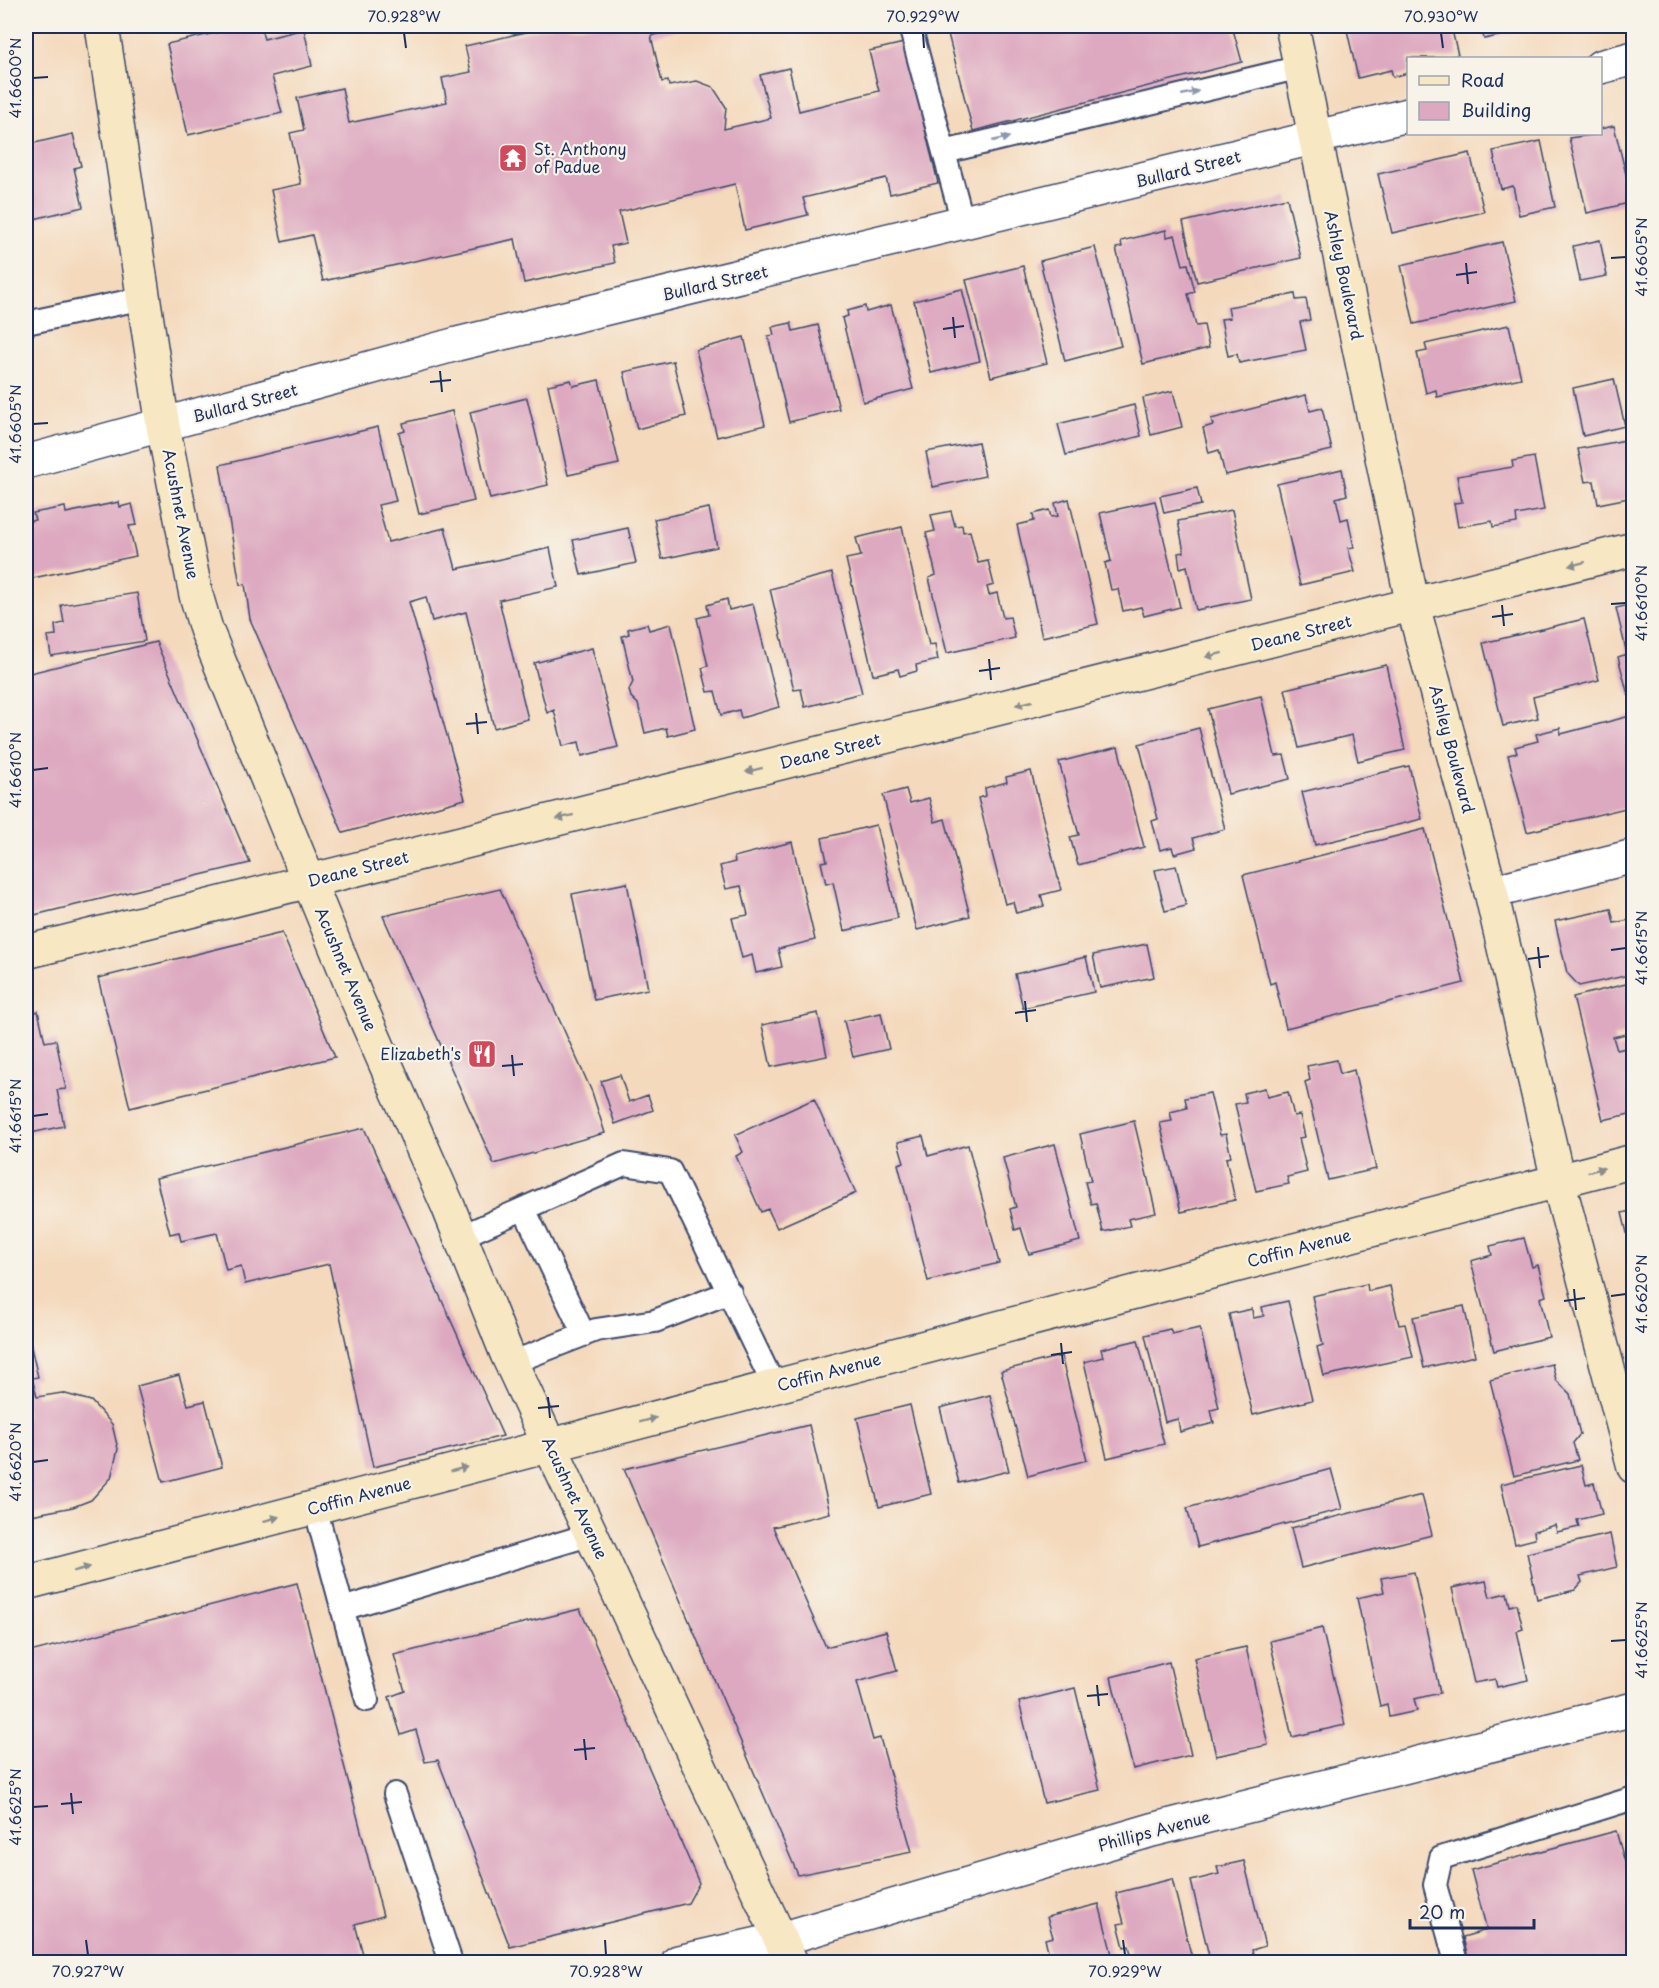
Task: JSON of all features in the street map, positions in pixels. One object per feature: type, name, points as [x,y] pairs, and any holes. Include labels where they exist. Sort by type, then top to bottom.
[{"type":"main road","name":"Acushnet Avenue","points":[[102,26],[164,426],[196,595],[206,629],[511,1363],[786,1951]]},
{"type":"main road","name":"Ashley Boulevard","points":[[1292,26],[1413,606],[1491,892],[1558,1180],[1634,1467]]},
{"type":"main road","name":"Deane Street","points":[[26,952],[1634,549]]},
{"type":"main road","name":"Coffin Avenue","points":[[26,1583],[1634,1161]]},
{"type":"street","points":[[1602,66],[1634,58]]},
{"type":"street","name":"Bullard Street","points":[[26,462],[457,344],[1407,115]]},
{"type":"street","points":[[1491,892],[1634,856]]},
{"type":"street","name":"Phillips Avenue","points":[[678,1962],[786,1951],[1152,1830],[1634,1709]]},
{"type":"lane","points":[[910,26],[963,224]]},
{"type":"lane","points":[[944,152],[1301,67]]},
{"type":"lane","points":[[26,323],[144,298]]},
{"type":"lane","points":[[460,1237],[624,1164],[670,1171],[774,1386]]},
{"type":"lane","points":[[524,1209],[584,1335]]},
{"type":"lane","points":[[511,1363],[596,1330],[655,1321],[730,1292]]},
{"type":"lane","points":[[315,1507],[368,1700]]},
{"type":"lane","points":[[342,1609],[592,1534]]},
{"type":"lane","points":[[395,1794],[451,1962]]},
{"type":"lane","points":[[1456,1962],[1435,1885],[1442,1858],[1634,1798]]},
{"type":"building","points":[[245,26],[260,26],[264,39],[304,29],[312,66],[272,76],[282,113],[188,135],[167,44]]},
{"type":"building","name":"St. Anthony of Padue","points":[[553,26],[691,26],[651,36],[662,82],[668,81],[669,86],[697,81],[713,87],[726,107],[724,129],[771,118],[760,75],[789,68],[799,111],[879,91],[869,51],[904,43],[938,183],[890,194],[886,178],[803,198],[808,215],[745,230],[735,184],[619,212],[626,243],[611,246],[615,263],[524,283],[515,239],[323,281],[312,235],[282,242],[271,190],[301,184],[290,133],[304,130],[297,98],[342,88],[349,123],[447,102],[442,78],[471,72],[465,46]]},
{"type":"building","points":[[946,26],[1232,26],[1242,62],[973,131]]},
{"type":"building","points":[[1346,26],[1451,26],[1458,55],[1407,57],[1407,73],[1393,77],[1391,70],[1358,78]]},
{"type":"building","points":[[1481,26],[1534,26],[1534,28],[1484,39]]},
{"type":"building","points":[[1614,126],[1633,202],[1587,213],[1569,138],[1602,135],[1602,129]]},
{"type":"building","points":[[73,134],[81,166],[74,168],[83,207],[26,221],[26,145]]},
{"type":"building","points":[[1541,141],[1555,207],[1519,215],[1513,186],[1501,189],[1493,151]]},
{"type":"building","points":[[1470,153],[1484,212],[1392,233],[1378,174]]},
{"type":"building","points":[[1287,198],[1301,258],[1197,282],[1183,222]]},
{"type":"building","points":[[1166,230],[1167,237],[1175,235],[1183,265],[1188,264],[1195,292],[1188,294],[1196,326],[1204,325],[1209,348],[1143,364],[1116,248],[1122,247],[1121,241]]},
{"type":"building","points":[[1600,240],[1607,276],[1580,281],[1573,246]]},
{"type":"building","points":[[1502,242],[1516,301],[1414,324],[1401,265]]},
{"type":"building","points":[[1095,247],[1121,346],[1065,361],[1040,261]]},
{"type":"building","points":[[1023,266],[1047,363],[991,377],[966,280]]},
{"type":"building","points":[[962,289],[980,361],[931,373],[914,301]]},
{"type":"building","points":[[1295,294],[1296,300],[1306,299],[1310,320],[1300,322],[1306,350],[1239,363],[1237,354],[1228,356],[1221,319],[1230,318],[1228,307]]},
{"type":"building","points":[[891,305],[913,389],[863,402],[842,318],[848,316],[847,311],[865,306],[866,312]]},
{"type":"building","points":[[791,323],[793,331],[818,325],[839,409],[789,422],[768,336],[774,335],[772,327]]},
{"type":"building","points":[[1509,325],[1521,378],[1437,397],[1436,390],[1426,393],[1417,353],[1427,351],[1425,344]]},
{"type":"building","points":[[744,337],[765,425],[717,437],[696,350]]},
{"type":"building","points":[[673,361],[686,416],[637,429],[624,372]]},
{"type":"building","points":[[1614,379],[1625,426],[1583,436],[1573,388]]},
{"type":"building","points":[[571,380],[573,386],[599,380],[619,464],[568,475],[548,385]]},
{"type":"building","points":[[1173,391],[1182,427],[1151,435],[1143,398]]},
{"type":"building","points":[[1306,395],[1310,411],[1322,408],[1332,450],[1225,475],[1219,450],[1209,453],[1203,428],[1213,425],[1211,419]]},
{"type":"building","points":[[527,398],[548,485],[490,499],[470,412]]},
{"type":"building","points":[[1134,405],[1141,436],[1066,455],[1058,424]]},
{"type":"building","points":[[452,411],[474,501],[419,514],[399,433],[405,431],[403,423]]},
{"type":"building","points":[[378,427],[396,501],[378,505],[388,542],[445,528],[456,569],[550,548],[558,587],[499,600],[528,719],[494,728],[466,612],[432,621],[426,597],[409,602],[465,799],[343,833],[250,619],[245,584],[240,585],[220,465]]},
{"type":"building","points":[[1631,439],[1634,497],[1598,504],[1594,481],[1585,482],[1578,449]]},
{"type":"building","points":[[978,442],[985,476],[933,487],[926,452]]},
{"type":"building","points":[[1534,457],[1544,510],[1516,515],[1517,523],[1493,527],[1492,521],[1458,527],[1454,503],[1462,502],[1457,476],[1513,467],[1512,461]]},
{"type":"building","points":[[1342,469],[1347,495],[1336,498],[1341,520],[1348,518],[1354,547],[1348,548],[1355,572],[1300,585],[1277,484]]},
{"type":"building","points":[[1197,488],[1201,505],[1164,513],[1160,496]]},
{"type":"building","points":[[1069,499],[1098,624],[1042,637],[1017,525],[1034,521],[1033,514],[1049,510],[1051,517],[1058,516],[1055,503]]},
{"type":"building","points":[[1155,501],[1180,607],[1144,616],[1141,607],[1123,611],[1118,589],[1111,590],[1105,563],[1111,561],[1100,513]]},
{"type":"building","points":[[119,502],[120,507],[132,504],[137,525],[129,526],[136,556],[33,578],[26,547],[26,522],[35,520],[33,513],[65,507],[66,513]]},
{"type":"building","points":[[709,508],[717,547],[662,559],[654,519]]},
{"type":"building","points":[[1232,510],[1251,599],[1196,610],[1187,566],[1180,568],[1178,553],[1184,552],[1178,521]]},
{"type":"building","points":[[951,511],[955,526],[962,525],[963,532],[970,531],[978,563],[988,561],[994,585],[987,587],[989,595],[997,593],[1003,618],[1010,617],[1015,638],[947,653],[929,578],[936,575],[926,533],[935,531],[931,515]]},
{"type":"building","points":[[902,527],[929,645],[935,644],[938,660],[916,665],[917,671],[900,676],[898,669],[873,675],[846,559],[861,556],[856,538]]},
{"type":"building","points":[[628,528],[636,563],[581,575],[573,540]]},
{"type":"building","points":[[832,573],[862,693],[805,707],[801,689],[794,690],[770,589]]},
{"type":"building","points":[[137,593],[145,641],[51,656],[48,636],[56,635],[55,625],[64,623],[61,605]]},
{"type":"building","points":[[727,599],[729,610],[753,604],[779,707],[741,718],[739,710],[721,715],[715,691],[708,692],[702,668],[708,666],[697,618],[709,615],[707,605]]},
{"type":"building","points":[[1634,604],[1634,694],[1628,695],[1618,657],[1627,654],[1616,608]]},
{"type":"building","points":[[1584,619],[1599,680],[1533,697],[1538,718],[1503,726],[1483,643]]},
{"type":"building","points":[[647,624],[649,630],[671,624],[695,729],[668,736],[666,728],[645,733],[638,704],[631,697],[629,690],[633,682],[622,636],[629,634],[628,629]]},
{"type":"building","points":[[156,642],[250,863],[26,917],[26,674]]},
{"type":"building","points":[[592,648],[618,747],[582,756],[579,742],[563,746],[554,710],[547,713],[534,663]]},
{"type":"building","points":[[1386,665],[1405,750],[1358,761],[1352,735],[1299,748],[1285,689]]},
{"type":"building","points":[[1261,696],[1275,756],[1284,755],[1290,779],[1228,794],[1208,709]]},
{"type":"building","points":[[1634,715],[1634,806],[1527,832],[1508,755],[1517,753],[1515,747],[1538,741],[1536,734],[1560,728],[1561,734]]},
{"type":"building","points":[[1199,728],[1225,829],[1193,838],[1196,848],[1174,854],[1172,847],[1160,850],[1152,821],[1158,819],[1139,744]]},
{"type":"building","points":[[1118,747],[1144,847],[1078,865],[1070,837],[1079,835],[1059,762]]},
{"type":"building","points":[[1409,766],[1422,819],[1315,845],[1302,792]]},
{"type":"building","points":[[1031,771],[1061,890],[1041,895],[1044,906],[1016,913],[1013,902],[1005,904],[978,798],[986,796],[985,788],[1007,782],[1006,777]]},
{"type":"building","points":[[906,789],[910,803],[929,798],[935,822],[945,819],[970,916],[917,930],[883,795]]},
{"type":"building","points":[[876,825],[898,918],[844,931],[833,882],[826,884],[821,862],[827,861],[822,838]]},
{"type":"building","points":[[1425,829],[1464,983],[1286,1028],[1275,982],[1270,984],[1243,875]]},
{"type":"building","points":[[792,842],[815,940],[778,949],[782,967],[756,973],[752,955],[742,958],[732,918],[748,915],[741,886],[726,889],[720,866],[735,862],[734,857]]},
{"type":"building","points":[[1176,866],[1186,906],[1165,911],[1155,870]]},
{"type":"building","points":[[627,883],[648,989],[594,1000],[572,894]]},
{"type":"building","points":[[500,889],[592,1092],[605,1133],[494,1164],[383,916]]},
{"type":"building","points":[[1611,909],[1614,923],[1634,919],[1634,974],[1579,986],[1567,973],[1555,921]]},
{"type":"building","points":[[282,933],[335,1057],[130,1108],[98,978]]},
{"type":"building","points":[[1147,944],[1154,977],[1100,988],[1093,955]]},
{"type":"building","points":[[1086,957],[1094,992],[1023,1008],[1015,974]]},
{"type":"building","points":[[1634,982],[1634,1032],[1613,1037],[1617,1050],[1634,1046],[1634,1113],[1603,1120],[1573,997]]},
{"type":"building","points":[[31,1005],[33,1013],[38,1011],[45,1042],[56,1040],[66,1089],[57,1090],[64,1126],[26,1134],[26,1006]]},
{"type":"building","points":[[818,1013],[827,1056],[771,1067],[762,1025]]},
{"type":"building","points":[[881,1013],[889,1049],[853,1057],[844,1021]]},
{"type":"building","points":[[1337,1060],[1340,1074],[1354,1070],[1376,1169],[1328,1180],[1305,1082],[1310,1080],[1307,1066]]},
{"type":"building","points":[[620,1075],[629,1102],[648,1095],[653,1110],[615,1124],[601,1081]]},
{"type":"building","points":[[1265,1088],[1267,1097],[1288,1092],[1294,1116],[1300,1115],[1305,1137],[1299,1138],[1307,1172],[1287,1177],[1289,1184],[1256,1191],[1235,1104],[1246,1102],[1244,1093]]},
{"type":"building","points":[[1210,1093],[1220,1135],[1226,1134],[1231,1157],[1226,1158],[1235,1200],[1181,1212],[1160,1123],[1172,1121],[1170,1112],[1187,1108],[1185,1098]]},
{"type":"building","points":[[814,1099],[856,1193],[777,1228],[768,1209],[761,1212],[736,1156],[743,1152],[735,1135]]},
{"type":"building","points":[[1134,1121],[1156,1213],[1128,1219],[1130,1226],[1103,1232],[1096,1203],[1091,1204],[1085,1182],[1091,1181],[1080,1134]]},
{"type":"building","points":[[364,1128],[503,1436],[373,1467],[329,1264],[245,1284],[241,1266],[226,1270],[217,1233],[181,1241],[179,1232],[170,1234],[156,1178]]},
{"type":"building","points":[[923,1136],[928,1156],[968,1145],[999,1263],[928,1281],[898,1164],[904,1162],[898,1142]]},
{"type":"building","points":[[1055,1144],[1080,1241],[1029,1254],[1021,1228],[1015,1230],[1010,1209],[1016,1207],[1003,1158]]},
{"type":"building","points":[[1634,1210],[1634,1257],[1633,1257],[1622,1213]]},
{"type":"building","points":[[1524,1238],[1532,1267],[1538,1265],[1546,1296],[1540,1298],[1549,1337],[1494,1351],[1471,1261],[1492,1255],[1490,1246]]},
{"type":"building","points":[[1367,1284],[1368,1291],[1390,1286],[1399,1325],[1405,1324],[1413,1357],[1324,1376],[1317,1347],[1323,1345],[1312,1296]]},
{"type":"building","points":[[1288,1301],[1312,1400],[1253,1415],[1229,1314],[1252,1309],[1253,1318],[1264,1316],[1262,1307]]},
{"type":"building","points":[[1464,1306],[1475,1356],[1424,1368],[1413,1317]]},
{"type":"building","points":[[26,1326],[38,1377],[32,1378],[37,1397],[62,1393],[91,1401],[112,1424],[118,1449],[111,1478],[91,1500],[73,1507],[26,1516]]},
{"type":"building","points":[[1200,1328],[1219,1408],[1211,1410],[1214,1423],[1180,1432],[1178,1419],[1165,1422],[1145,1335],[1170,1329],[1172,1334]]},
{"type":"building","points":[[1138,1340],[1164,1444],[1107,1458],[1084,1362],[1103,1357],[1101,1349]]},
{"type":"building","points":[[1061,1356],[1087,1460],[1028,1476],[1001,1371]]},
{"type":"building","points":[[1552,1364],[1556,1380],[1570,1394],[1580,1434],[1573,1443],[1578,1460],[1514,1476],[1490,1380]]},
{"type":"building","points":[[179,1375],[188,1405],[205,1401],[222,1467],[163,1482],[137,1386]]},
{"type":"building","points":[[990,1395],[1009,1471],[959,1483],[940,1408]]},
{"type":"building","points":[[910,1405],[931,1494],[879,1507],[857,1418]]},
{"type":"building","points":[[809,1425],[830,1513],[773,1527],[826,1647],[886,1631],[897,1671],[857,1682],[873,1740],[880,1738],[912,1852],[798,1875],[624,1469]]},
{"type":"building","points":[[1581,1465],[1586,1485],[1594,1483],[1602,1514],[1577,1520],[1579,1527],[1557,1532],[1555,1525],[1534,1531],[1535,1539],[1515,1544],[1501,1484]]},
{"type":"building","points":[[1331,1469],[1342,1509],[1198,1547],[1187,1508]]},
{"type":"building","points":[[1422,1495],[1432,1535],[1301,1568],[1291,1528]]},
{"type":"building","points":[[1610,1534],[1617,1567],[1580,1576],[1582,1582],[1575,1590],[1537,1599],[1527,1553]]},
{"type":"building","points":[[1414,1572],[1440,1693],[1414,1699],[1417,1711],[1389,1717],[1387,1704],[1380,1706],[1357,1598],[1384,1592],[1381,1578]]},
{"type":"building","points":[[1486,1581],[1490,1597],[1507,1593],[1510,1606],[1517,1604],[1523,1629],[1517,1631],[1528,1680],[1497,1687],[1495,1679],[1474,1683],[1452,1588]]},
{"type":"building","points":[[297,1583],[383,1916],[355,1924],[365,1962],[26,1962],[26,1653]]},
{"type":"building","points":[[580,1609],[699,1883],[688,1903],[510,1947],[438,1760],[425,1762],[416,1730],[401,1735],[389,1697],[405,1691],[394,1655]]},
{"type":"building","points":[[1322,1628],[1345,1725],[1292,1737],[1270,1641]]},
{"type":"building","points":[[1246,1647],[1268,1745],[1216,1756],[1194,1658]]},
{"type":"building","points":[[1169,1662],[1191,1755],[1133,1769],[1111,1677]]},
{"type":"building","points":[[1075,1688],[1100,1790],[1044,1803],[1019,1702]]},
{"type":"building","points":[[1616,1831],[1634,1894],[1634,1962],[1469,1962],[1463,1937],[1487,1930],[1471,1870]]},
{"type":"building","points":[[1244,1861],[1265,1946],[1252,1950],[1255,1962],[1222,1962],[1221,1957],[1210,1960],[1191,1881],[1219,1874],[1217,1867]]},
{"type":"building","points":[[1172,1879],[1193,1962],[1123,1962],[1122,1960],[1132,1957],[1129,1946],[1124,1947],[1118,1924],[1124,1923],[1116,1893]]},
{"type":"building","points":[[1099,1904],[1114,1962],[1051,1961],[1045,1939],[1053,1937],[1047,1917]]},
{"type":"place","name":"St. Anthony of Padue","points":[[513,158]]},
{"type":"place","name":"Elizabeth's","points":[[482,1054]]}]
